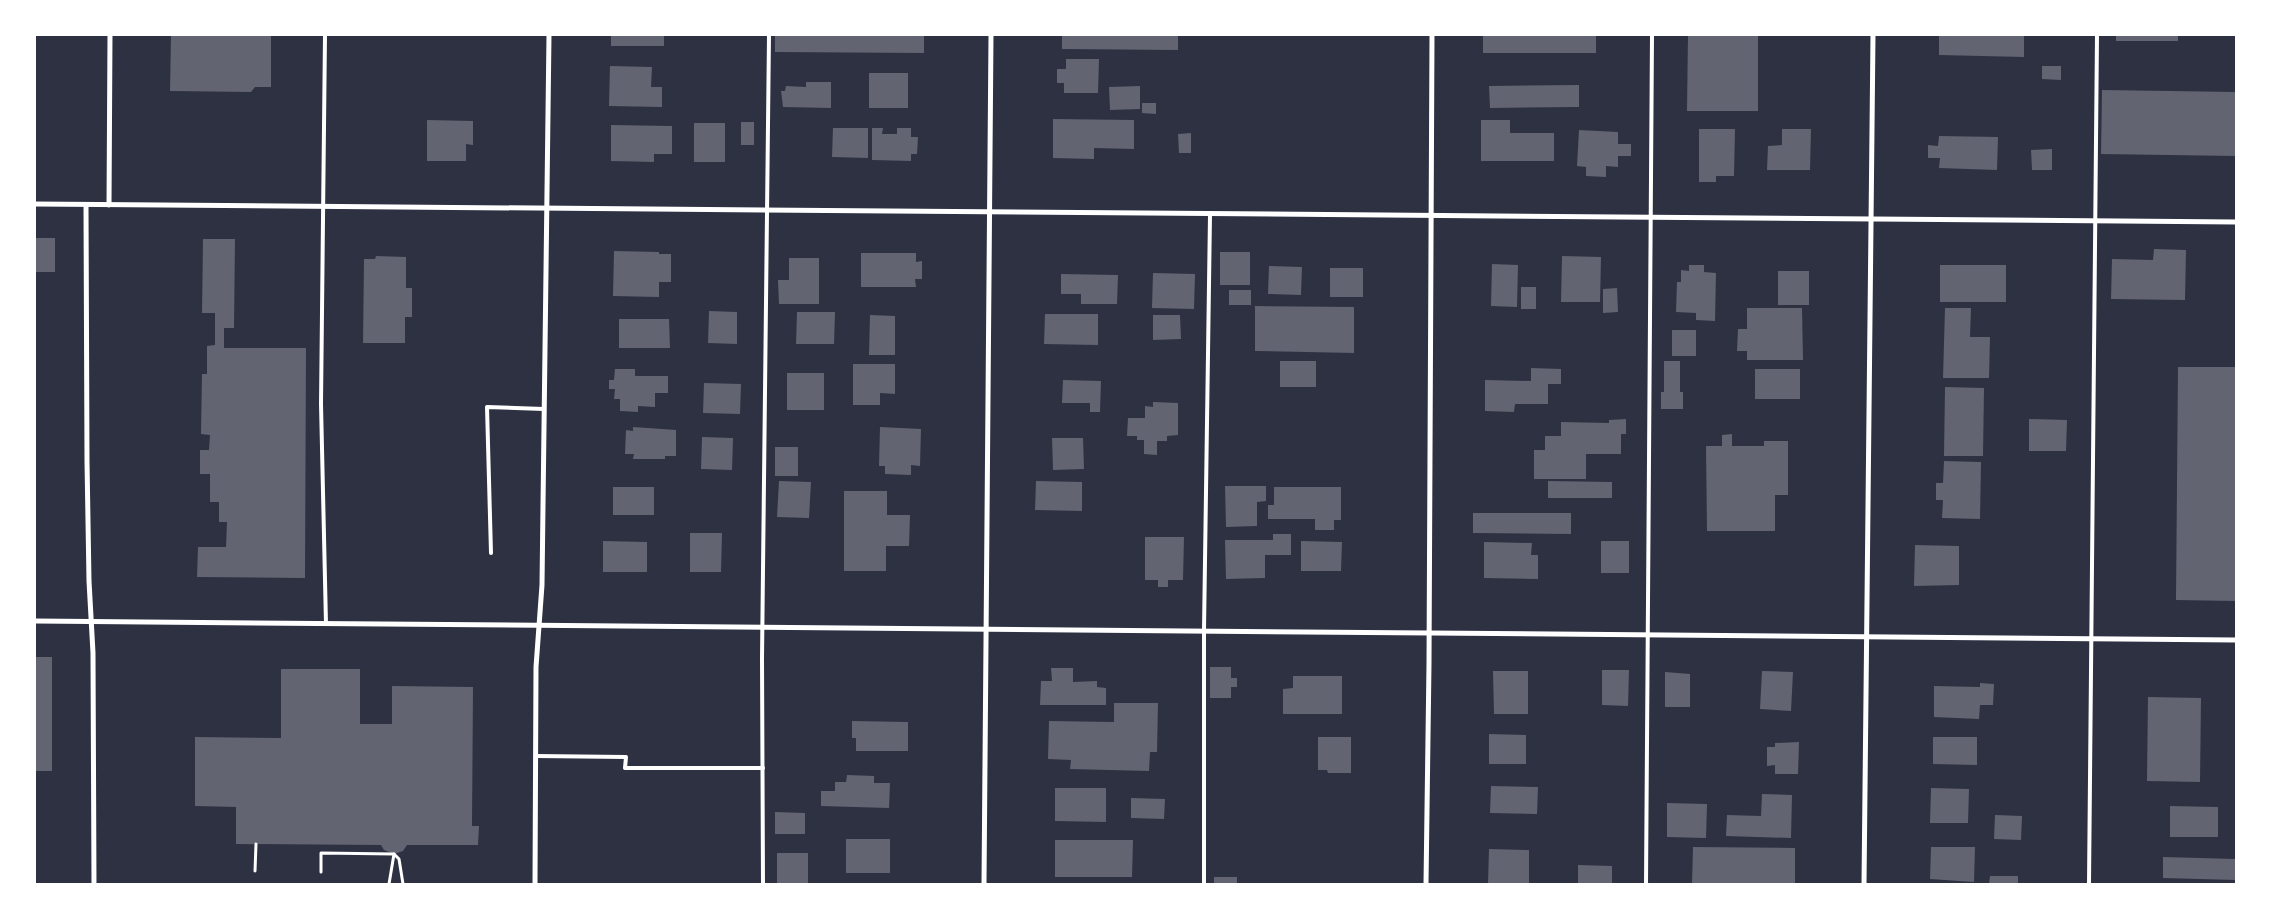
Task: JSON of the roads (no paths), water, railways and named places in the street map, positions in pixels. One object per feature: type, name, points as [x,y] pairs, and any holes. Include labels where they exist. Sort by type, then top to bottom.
[{"type":"street","points":[[109,205],[110,35]]},
{"type":"street","points":[[535,884],[536,667],[542,585],[549,35]]},
{"type":"street","points":[[984,884],[992,35]]},
{"type":"street","points":[[1426,884],[1432,35]]},
{"type":"street","points":[[1864,884],[1874,35]]},
{"type":"street","points":[[35,204],[2236,222]]},
{"type":"street","points":[[86,205],[87,461],[94,884]]},
{"type":"street","points":[[35,621],[2236,640]]},
{"type":"lane","points":[[325,35],[321,404],[326,624]]},
{"type":"lane","points":[[763,884],[763,627],[769,35]]},
{"type":"lane","points":[[1646,884],[1652,35]]},
{"type":"lane","points":[[2089,884],[2094,639],[2094,221],[2097,35]]},
{"type":"lane","points":[[1204,884],[1204,630],[1210,215]]},
{"type":"lane","points":[[492,553],[487,407],[544,409]]},
{"type":"lane","points":[[536,756],[626,757],[625,768],[763,768]]}]
